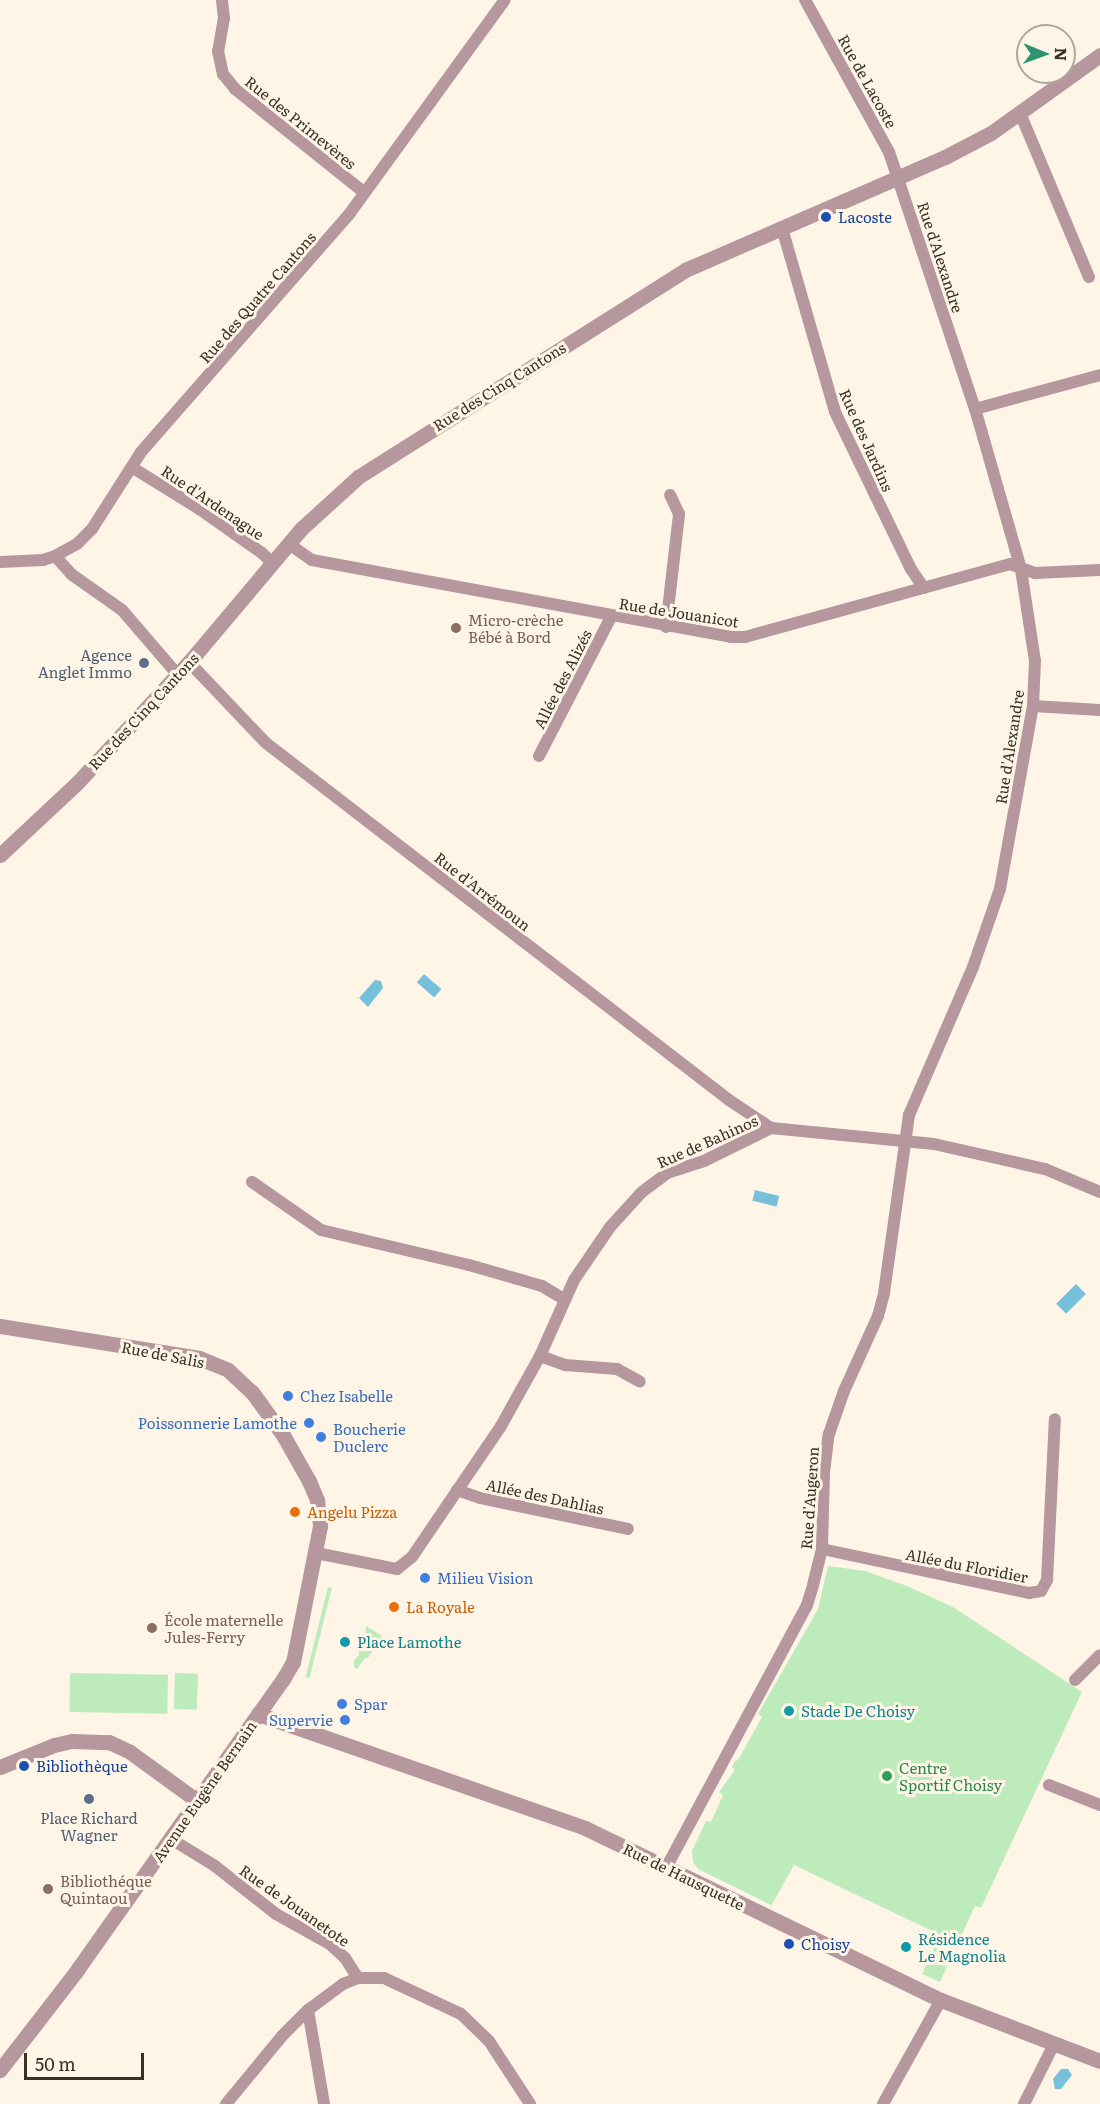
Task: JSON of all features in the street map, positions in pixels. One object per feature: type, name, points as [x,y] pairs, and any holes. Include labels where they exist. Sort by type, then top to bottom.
[{"type":"street","name":"Rue des Primevères","points":[[222,0],[224,18],[218,51],[223,74],[235,89],[365,193]]},
{"type":"street","name":"Rue des Quatre Cantons","points":[[0,562],[43,560],[55,556],[78,543],[92,529],[133,468],[141,452],[287,286],[365,193],[505,0]]},
{"type":"street","name":"Rue de Lacoste","points":[[805,0],[890,152],[900,179]]},
{"type":"street","name":"Rue des Cinq Cantons","points":[[0,855],[77,783],[189,662],[302,528],[350,483],[404,445],[685,270],[900,179],[991,133],[1100,55]]},
{"type":"street","points":[[1020,113],[1089,277]]},
{"type":"street","name":"Rue d'Alexandre","points":[[900,179],[975,409],[1021,569],[1035,662],[1033,706],[1000,889],[973,968],[909,1115],[903,1140]]},
{"type":"street","name":"Rue des Jardins","points":[[782,228],[835,412],[911,569],[924,588]]},
{"type":"street","points":[[975,409],[1100,375]]},
{"type":"street","name":"Rue d'Ardenague","points":[[133,468],[201,510],[262,553],[273,564]]},
{"type":"street","points":[[666,627],[679,514],[670,495]]},
{"type":"street","name":"Rue de Jouanicot","points":[[289,544],[312,560],[666,627],[745,637],[1010,564],[1035,573],[1100,570]]},
{"type":"street","points":[[55,556],[71,574],[122,610],[177,674]]},
{"type":"street","name":"Allée des Alizés","points":[[539,756],[611,617]]},
{"type":"street","name":"Rue d'Arrémoun","points":[[189,662],[266,743],[729,1100],[771,1128]]},
{"type":"street","points":[[1033,706],[1100,710]]},
{"type":"street","name":"Rue de Bahinos","points":[[316,1553],[397,1569],[412,1557],[501,1426],[540,1356],[574,1280],[610,1227],[642,1192],[667,1173],[704,1161],[771,1128],[934,1144],[1045,1169],[1100,1192]]},
{"type":"street","name":"Rue d'Augeron","points":[[666,1868],[807,1605],[822,1549],[824,1472],[829,1434],[836,1412],[878,1316],[884,1293],[903,1140]]},
{"type":"street","points":[[252,1182],[321,1230],[469,1265],[542,1286],[564,1299]]},
{"type":"street","name":"Rue de Salis","points":[[0,1326],[199,1358],[228,1370],[252,1392],[271,1418],[309,1481],[316,1500],[320,1526],[293,1662],[258,1714]]},
{"type":"street","points":[[540,1356],[565,1365],[617,1368],[640,1382]]},
{"type":"street","name":"Allée du Floridier","points":[[822,1549],[1029,1593],[1041,1591],[1047,1580],[1055,1419]]},
{"type":"street","name":"Allée des Dahlias","points":[[457,1490],[480,1498],[628,1528]]},
{"type":"street","points":[[1075,1680],[1100,1655]]},
{"type":"street","name":"Rue de Hausquette","points":[[258,1714],[536,1809],[585,1828],[941,2000],[1100,2061]]},
{"type":"street","name":"Avenue Eugène Bernain","points":[[0,2070],[78,1969],[258,1714]]},
{"type":"street","points":[[0,1767],[54,1745],[72,1741],[109,1742],[130,1752],[196,1800]]},
{"type":"street","points":[[1049,1785],[1100,1805]]},
{"type":"street","name":"Rue de Jouanetote","points":[[171,1839],[215,1866],[276,1914],[330,1944],[345,1958],[358,1978]]},
{"type":"street","points":[[226,2104],[282,2036],[308,2010],[343,1984],[358,1978],[384,1978],[461,2014],[489,2041],[530,2104]]},
{"type":"street","points":[[883,2104],[941,2000]]},
{"type":"street","points":[[308,2010],[324,2104]]},
{"type":"street","points":[[1024,2104],[1054,2044]]},
{"type":"green space","name":"Centre Sportif Choisy","points":[[828,1566],[865,1571],[907,1586],[953,1607],[1082,1692],[981,1908],[975,1906],[940,1982],[922,1974],[940,1935],[930,1930],[794,1865],[770,1908],[771,1905],[698,1869],[693,1862],[692,1851],[706,1821],[711,1822],[723,1795],[719,1792],[735,1770],[732,1767],[734,1762],[738,1760],[762,1717],[758,1714],[818,1609]]},
{"type":"green space","points":[[328,1587],[332,1588],[309,1678],[306,1677]]},
{"type":"green space","points":[[366,1626],[382,1636],[368,1658],[365,1658],[357,1669],[354,1667],[354,1661],[359,1655],[358,1646],[365,1641]]},
{"type":"green space","points":[[70,1673],[168,1675],[167,1714],[69,1712]]},
{"type":"green space","points":[[175,1673],[198,1674],[197,1710],[174,1709]]},
{"type":"water","points":[[424,974],[441,989],[434,997],[417,982]]},
{"type":"water","points":[[375,980],[381,981],[383,988],[368,1007],[359,998]]},
{"type":"water","points":[[755,1190],[779,1196],[777,1207],[752,1201]]},
{"type":"water","points":[[1076,1284],[1086,1294],[1066,1314],[1056,1304]]},
{"type":"water","points":[[1061,2069],[1068,2069],[1072,2075],[1061,2089],[1055,2089],[1053,2079]]},
{"type":"place","name":"Lacoste","points":[[826,217]]},
{"type":"place","name":"Micro-crèche Bébé à Bord","points":[[456,628]]},
{"type":"place","name":"Agence Anglet Immo","points":[[144,663]]},
{"type":"place","name":"Chez Isabelle","points":[[288,1396]]},
{"type":"place","name":"Poissonnerie Lamothe","points":[[309,1423]]},
{"type":"place","name":"Boucherie Duclerc","points":[[321,1437]]},
{"type":"place","name":"Angelu Pizza","points":[[295,1512]]},
{"type":"place","name":"Milieu Vision","points":[[425,1578]]},
{"type":"place","name":"La Royale","points":[[394,1607]]},
{"type":"place","name":"École maternelle Jules-Ferry","points":[[152,1628]]},
{"type":"place","name":"Place Lamothe","points":[[345,1642]]},
{"type":"place","name":"Spar","points":[[342,1704]]},
{"type":"place","name":"Stade De Choisy","points":[[789,1711]]},
{"type":"place","name":"Supervie","points":[[345,1720]]},
{"type":"place","name":"Bibliothèque","points":[[24,1766]]},
{"type":"place","name":"Centre Sportif Choisy","points":[[887,1776]]},
{"type":"place","name":"Place Richard Wagner","points":[[89,1799]]},
{"type":"place","name":"Bibliothéque Quintaou","points":[[48,1889]]},
{"type":"place","name":"Choisy","points":[[789,1944]]},
{"type":"place","name":"Résidence Le Magnolia","points":[[906,1947]]}]
